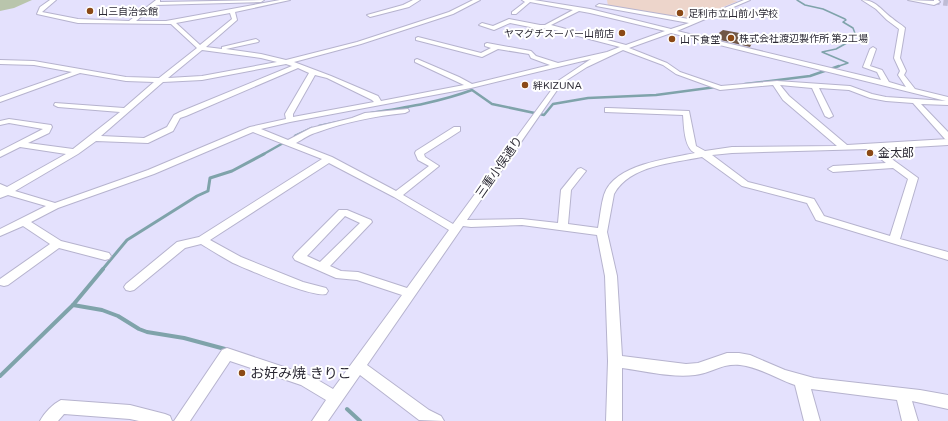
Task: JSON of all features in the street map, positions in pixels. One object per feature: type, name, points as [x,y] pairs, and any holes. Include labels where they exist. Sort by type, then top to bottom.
[{"type":"street","points":[[53,0],[42,8],[39,13],[78,21],[131,22],[172,22],[288,0]]},
{"type":"street","points":[[131,22],[159,0]]},
{"type":"street","points":[[154,4],[265,0]]},
{"type":"street","points":[[271,0],[279,2]]},
{"type":"street","points":[[370,15],[406,6],[417,0]]},
{"type":"street","points":[[0,62],[31,62],[126,79],[160,80],[202,78],[285,62],[376,38],[451,13],[478,0]]},
{"type":"street","points":[[514,12],[527,0],[580,9],[948,99]]},
{"type":"street","points":[[590,12],[599,6],[604,0]]},
{"type":"street","name":"三重小俣通り","points":[[319,421],[560,82],[577,69],[606,54],[670,32],[748,0]]},
{"type":"street","points":[[865,0],[878,8],[889,19],[902,28],[897,58],[904,71],[901,75],[912,90]]},
{"type":"street","points":[[910,0],[934,3],[937,2],[936,0]]},
{"type":"street","points":[[195,8],[203,2]]},
{"type":"street","points":[[599,6],[696,22]]},
{"type":"street","points":[[547,26],[552,22],[580,9]]},
{"type":"street","points":[[2,191],[75,152],[94,138],[160,80],[232,22],[235,17],[232,11]]},
{"type":"street","points":[[181,20],[190,13]]},
{"type":"street","points":[[482,25],[494,28],[509,21],[540,27],[547,26],[625,48],[665,64],[678,73],[720,88],[775,83],[850,88],[870,96],[916,102],[948,103]]},
{"type":"street","points":[[172,22],[200,48],[261,56],[285,62],[328,76],[375,98],[379,103]]},
{"type":"street","points":[[418,39],[482,55],[485,55],[497,47]]},
{"type":"street","points":[[216,50],[256,40]]},
{"type":"street","points":[[486,45],[531,53],[533,57],[556,65]]},
{"type":"street","points":[[873,49],[866,67],[880,72],[886,84]]},
{"type":"street","points":[[0,233],[55,206],[151,172],[253,129],[290,120],[471,86],[606,54]]},
{"type":"street","points":[[417,61],[471,86]]},
{"type":"street","points":[[94,138],[145,141],[170,128],[178,117],[183,114],[298,66]]},
{"type":"street","points":[[0,100],[78,71]]},
{"type":"street","points":[[290,120],[289,114],[313,72]]},
{"type":"street","points":[[775,83],[786,98],[845,148]]},
{"type":"street","points":[[815,86],[829,116]]},
{"type":"street","points":[[916,102],[948,137]]},
{"type":"street","points":[[58,105],[125,110]]},
{"type":"street","points":[[289,143],[314,130],[355,120],[368,115],[405,110]]},
{"type":"street","points":[[608,110],[686,114],[692,146],[695,150],[704,154],[744,184],[811,201],[820,218],[948,256]]},
{"type":"street","points":[[0,123],[9,121],[48,127],[46,131],[21,145],[0,154]]},
{"type":"street","points":[[253,129],[329,159],[397,195],[448,226],[522,222],[602,232]]},
{"type":"street","points":[[397,195],[435,166],[421,158],[419,153],[457,129]]},
{"type":"street","points":[[614,421],[616,361],[611,276],[602,232],[609,194],[626,175],[636,170],[704,154],[732,150],[845,148],[948,142]]},
{"type":"street","points":[[21,145],[75,152]]},
{"type":"street","points":[[870,147],[913,178],[894,241]]},
{"type":"street","points":[[130,287],[181,245],[202,240],[329,159]]},
{"type":"street","points":[[833,169],[895,165]]},
{"type":"street","points":[[563,227],[566,190],[581,171]]},
{"type":"street","points":[[2,191],[55,206]]},
{"type":"street","points":[[322,268],[367,222],[343,212],[299,257],[322,268],[340,275],[358,276],[410,293]]},
{"type":"street","points":[[23,221],[57,244],[105,256]]},
{"type":"street","points":[[202,240],[237,260],[301,286],[322,292]]},
{"type":"street","points":[[4,282],[57,244]]},
{"type":"street","points":[[181,421],[227,354],[306,380],[335,398]]},
{"type":"street","points":[[616,361],[686,370],[698,369],[727,359],[739,359],[764,366],[783,375],[828,386],[854,387],[902,395],[920,396],[948,402]]},
{"type":"street","points":[[358,366],[424,415],[436,421]]},
{"type":"street","points":[[801,380],[812,421]]},
{"type":"street","points":[[902,395],[907,407],[910,421]]},
{"type":"street","points":[[48,421],[61,407],[130,412],[165,421]]},
{"type":"shaded area","name":"足利市立山前小学校","points":[[607,0],[738,1],[693,19],[608,6]]},
{"type":"green space","points":[[0,0],[32,0],[14,8],[0,11]]},
{"type":"building","name":"株式会社渡辺製作所 第2工場","points":[[723,30],[750,35],[752,43],[750,47],[712,38]]},
{"type":"waterway","points":[[797,0],[805,5],[823,9],[845,19],[846,20],[843,22],[853,28],[856,36]]},
{"type":"waterway","points":[[839,66],[848,63],[822,52],[836,49],[854,39]]},
{"type":"waterway","points":[[745,84],[810,76],[839,66]]},
{"type":"waterway","points":[[365,114],[432,102],[472,90],[492,104],[544,115],[553,104],[588,98],[656,95],[716,87]]},
{"type":"waterway","points":[[319,126],[343,121]]},
{"type":"waterway","points":[[295,136],[312,128]]},
{"type":"waterway","points":[[262,155],[285,142]]},
{"type":"waterway","points":[[102,270],[127,240],[197,196],[208,191],[210,178],[232,171],[264,154]]},
{"type":"waterway","points":[[73,305],[103,269]]},
{"type":"waterway","points":[[0,376],[73,305]]},
{"type":"waterway","points":[[73,305],[102,310],[118,316],[139,329],[147,332],[184,338],[225,349]]},
{"type":"waterway","points":[[347,409],[360,421]]},
{"type":"tunnel","points":[[932,0],[948,2]]},
{"type":"place","name":"山三自治会館","points":[[90,11]]},
{"type":"place","name":"足利市立山前小学校","points":[[680,13]]},
{"type":"place","name":"ヤマグチスーパー山前店","points":[[622,33]]},
{"type":"place","name":"株式会社渡辺製作所 第2工場","points":[[731,38]]},
{"type":"place","name":"山下食堂","points":[[672,39]]},
{"type":"place","name":"絆KIZUNA","points":[[525,85]]},
{"type":"place","name":"金太郎","points":[[870,153]]},
{"type":"place","name":"お好み焼 きりこ","points":[[242,373]]}]
